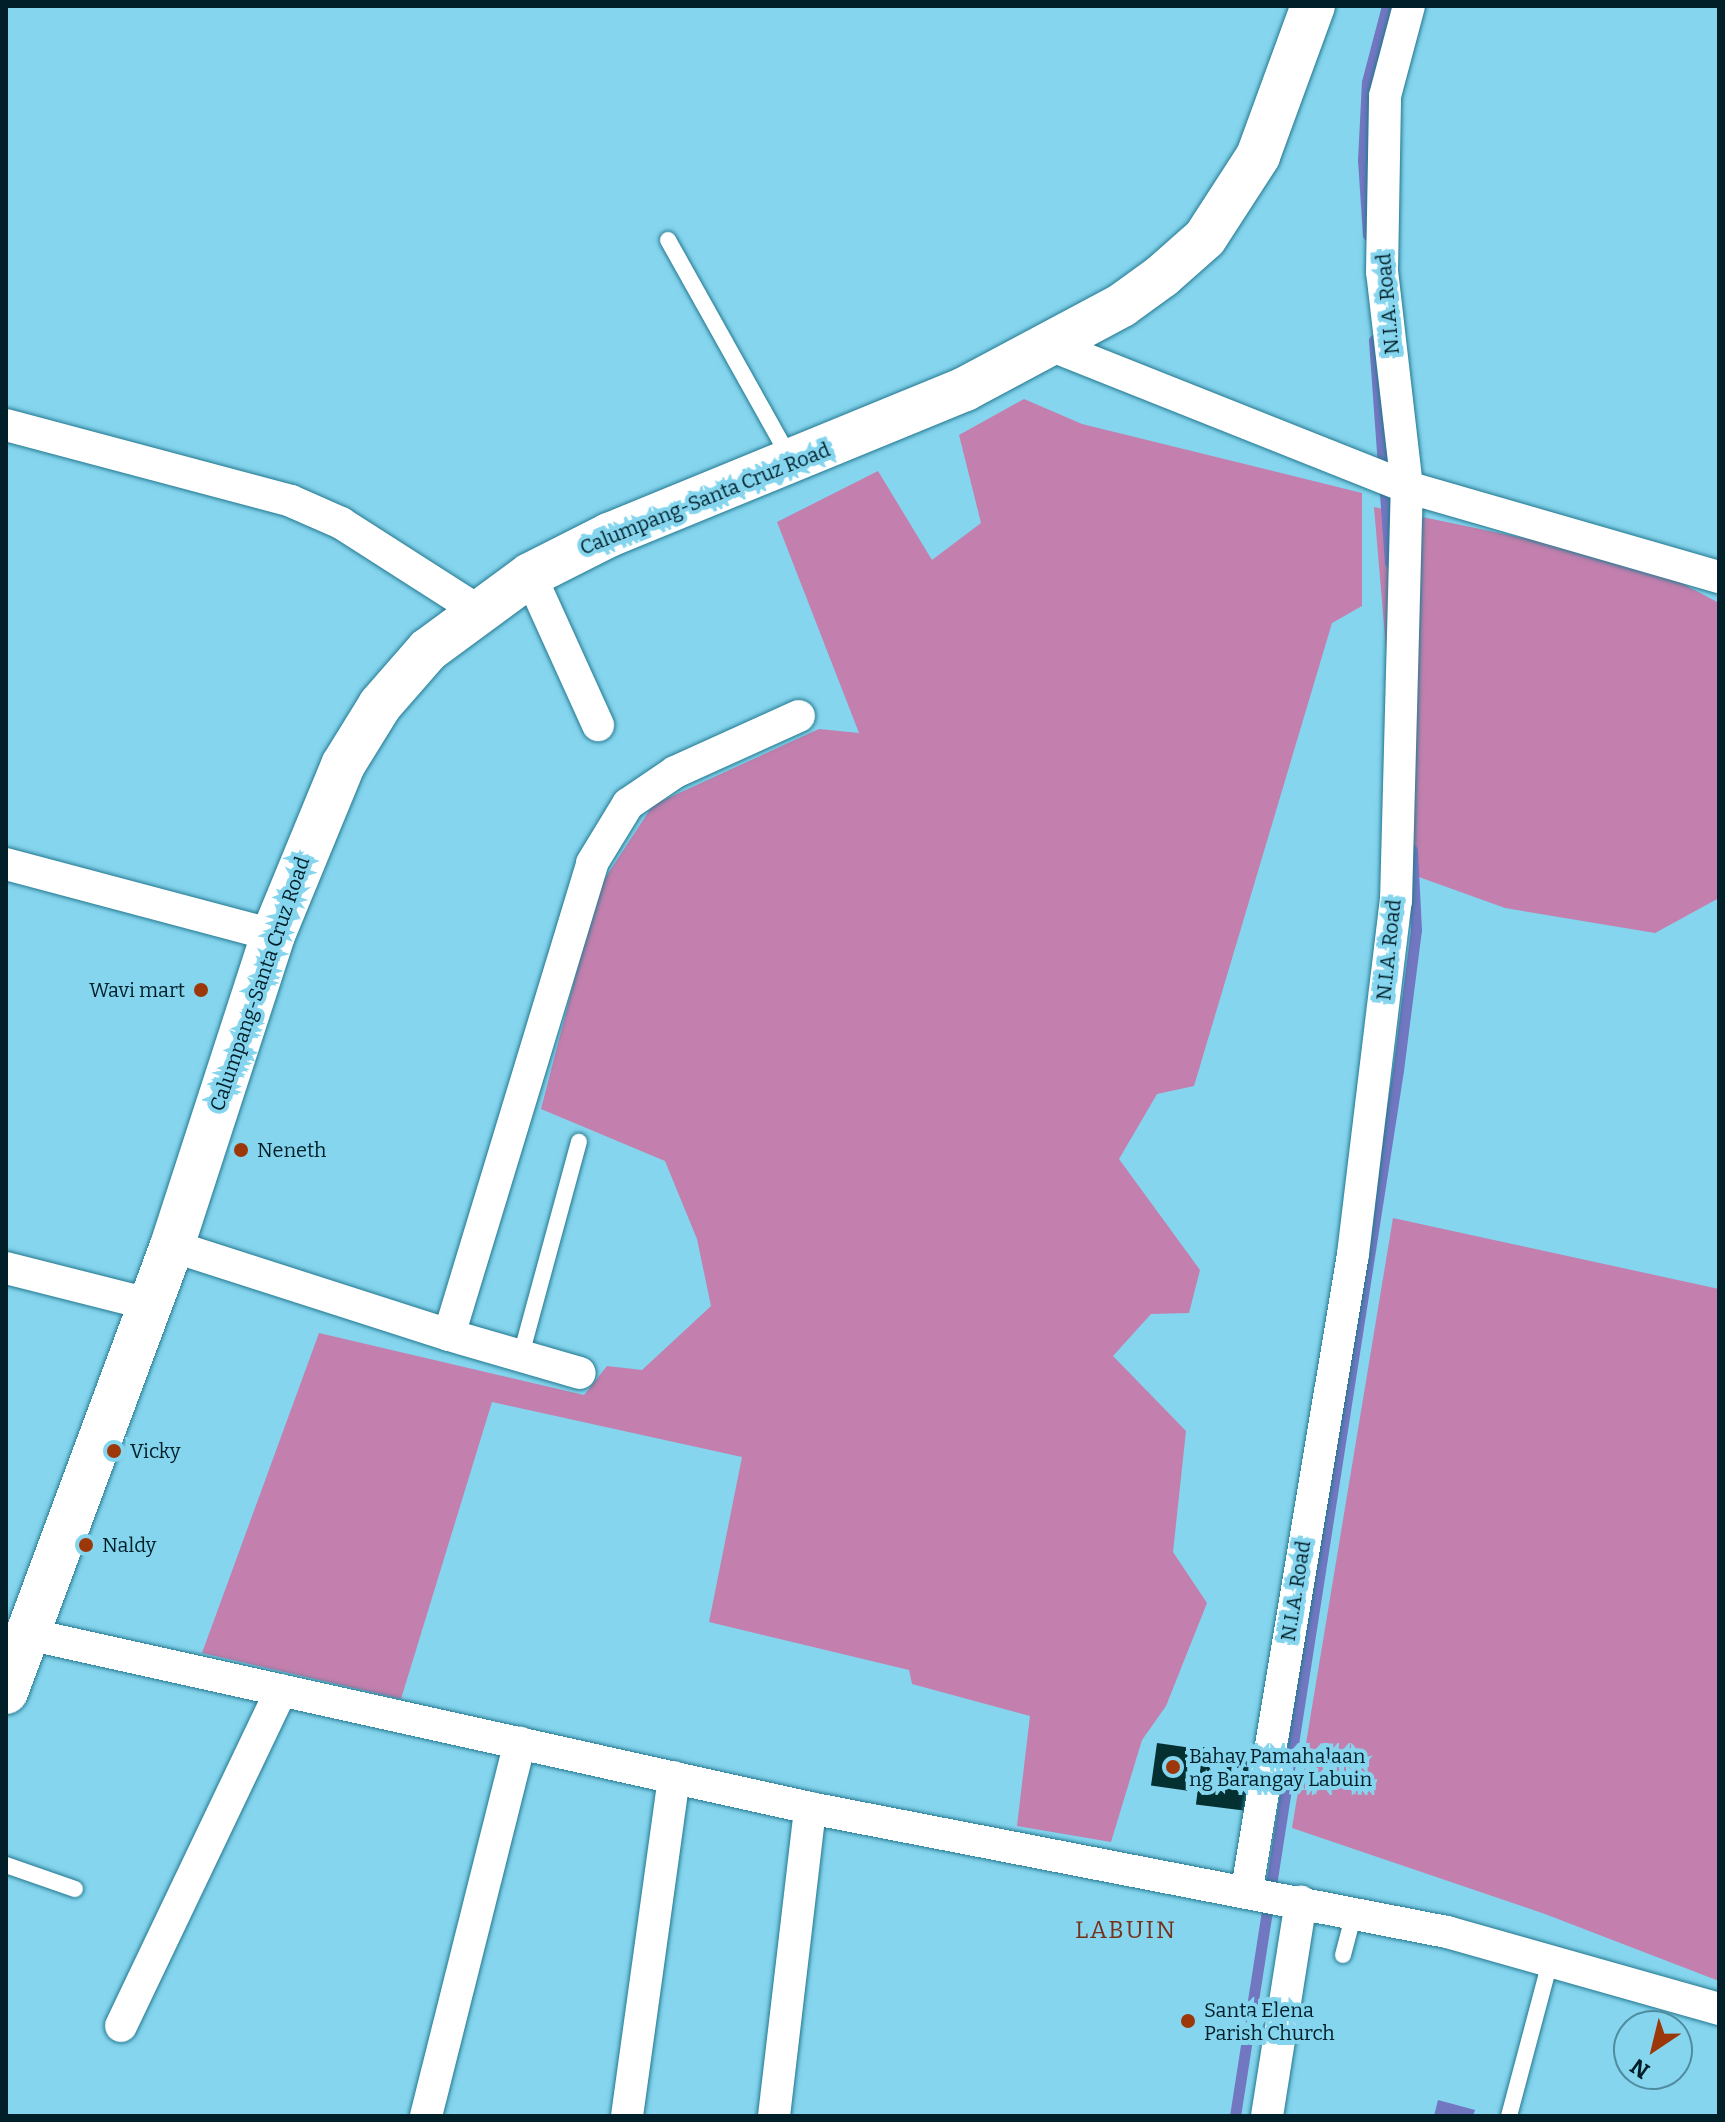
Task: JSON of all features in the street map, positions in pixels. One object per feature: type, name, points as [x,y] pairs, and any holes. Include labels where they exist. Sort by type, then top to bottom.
[{"type":"main road","name":"Calumpang-Santa Cruz Road","points":[[6,1692],[172,1246],[273,935],[343,765],[365,729],[428,650],[477,610],[530,575],[635,524],[891,423],[1050,345],[1122,305],[1205,238],[1258,156],[1313,6]]},
{"type":"street","name":"N.I.A. Road","points":[[1247,1889],[1353,1254],[1396,901],[1407,487],[1382,272],[1385,96],[1409,6]]},
{"type":"street","points":[[1050,345],[1407,487],[1719,577]]},
{"type":"street","points":[[6,425],[291,501],[341,523],[477,610]]},
{"type":"street","points":[[530,575],[598,725]]},
{"type":"street","points":[[449,1335],[592,863],[628,804],[675,772],[799,716]]},
{"type":"street","points":[[6,864],[273,935]]},
{"type":"street","points":[[172,1246],[449,1335],[580,1373]]},
{"type":"street","points":[[6,1268],[148,1304]]},
{"type":"street","points":[[28,1634],[810,1808],[1247,1889],[1447,1932],[1719,2009]]},
{"type":"street","points":[[121,2026],[281,1690]]},
{"type":"street","points":[[426,2116],[520,1743]]},
{"type":"street","points":[[627,2116],[674,1777]]},
{"type":"street","points":[[774,2116],[810,1808]]},
{"type":"street","points":[[1267,2116],[1301,1902]]},
{"type":"lane","points":[[668,240],[793,463]]},
{"type":"lane","points":[[521,1355],[579,1142]]},
{"type":"lane","points":[[6,1865],[75,1889]]},
{"type":"lane","points":[[1343,1955],[1354,1913]]},
{"type":"lane","points":[[1509,2116],[1550,1962]]},
{"type":"shaded area","points":[[1024,399],[1082,424],[1362,493],[1362,606],[1332,623],[1194,1086],[1157,1094],[1119,1159],[1200,1270],[1189,1313],[1151,1314],[1113,1356],[1186,1431],[1173,1552],[1207,1603],[1166,1706],[1142,1740],[1111,1842],[1017,1826],[1030,1716],[912,1684],[909,1670],[709,1622],[742,1457],[492,1402],[401,1699],[202,1653],[319,1333],[584,1395],[607,1366],[642,1370],[711,1306],[697,1239],[665,1161],[541,1109],[598,889],[653,805],[819,729],[859,733],[777,522],[878,471],[932,560],[981,523],[959,435]]},
{"type":"shaded area","points":[[1374,507],[1644,563],[1719,603],[1719,898],[1655,933],[1505,908],[1405,872]]},
{"type":"shaded area","points":[[1393,1218],[1719,1289],[1719,1981],[1545,1914],[1292,1828]]},
{"type":"water","points":[[1438,2100],[1475,2110],[1473,2116],[1434,2116]]},
{"type":"building","name":"Bahay Pamahalaan ng Barangay Labuin","points":[[1157,1743],[1194,1748],[1188,1791],[1151,1786]]},
{"type":"building","points":[[1203,1747],[1257,1754],[1250,1811],[1196,1805]]},
{"type":"waterway","points":[[1368,235],[1363,160],[1367,82],[1387,6]]},
{"type":"waterway","points":[[1374,340],[1390,562]]},
{"type":"waterway","points":[[1235,2116],[1398,1070],[1416,930],[1412,850]]},
{"type":"place","name":"Wavi mart","points":[[201,990]]},
{"type":"place","name":"Neneth","points":[[241,1150]]},
{"type":"place","name":"Vicky","points":[[114,1451]]},
{"type":"place","name":"Naldy","points":[[86,1545]]},
{"type":"place","name":"Bahay Pamahalaan ng Barangay Labuin","points":[[1173,1767]]},
{"type":"place","name":"Santa Elena Parish Church","points":[[1188,2021]]},
{"type":"district","name":"LABUIN","points":[[1126,1931]]}]
